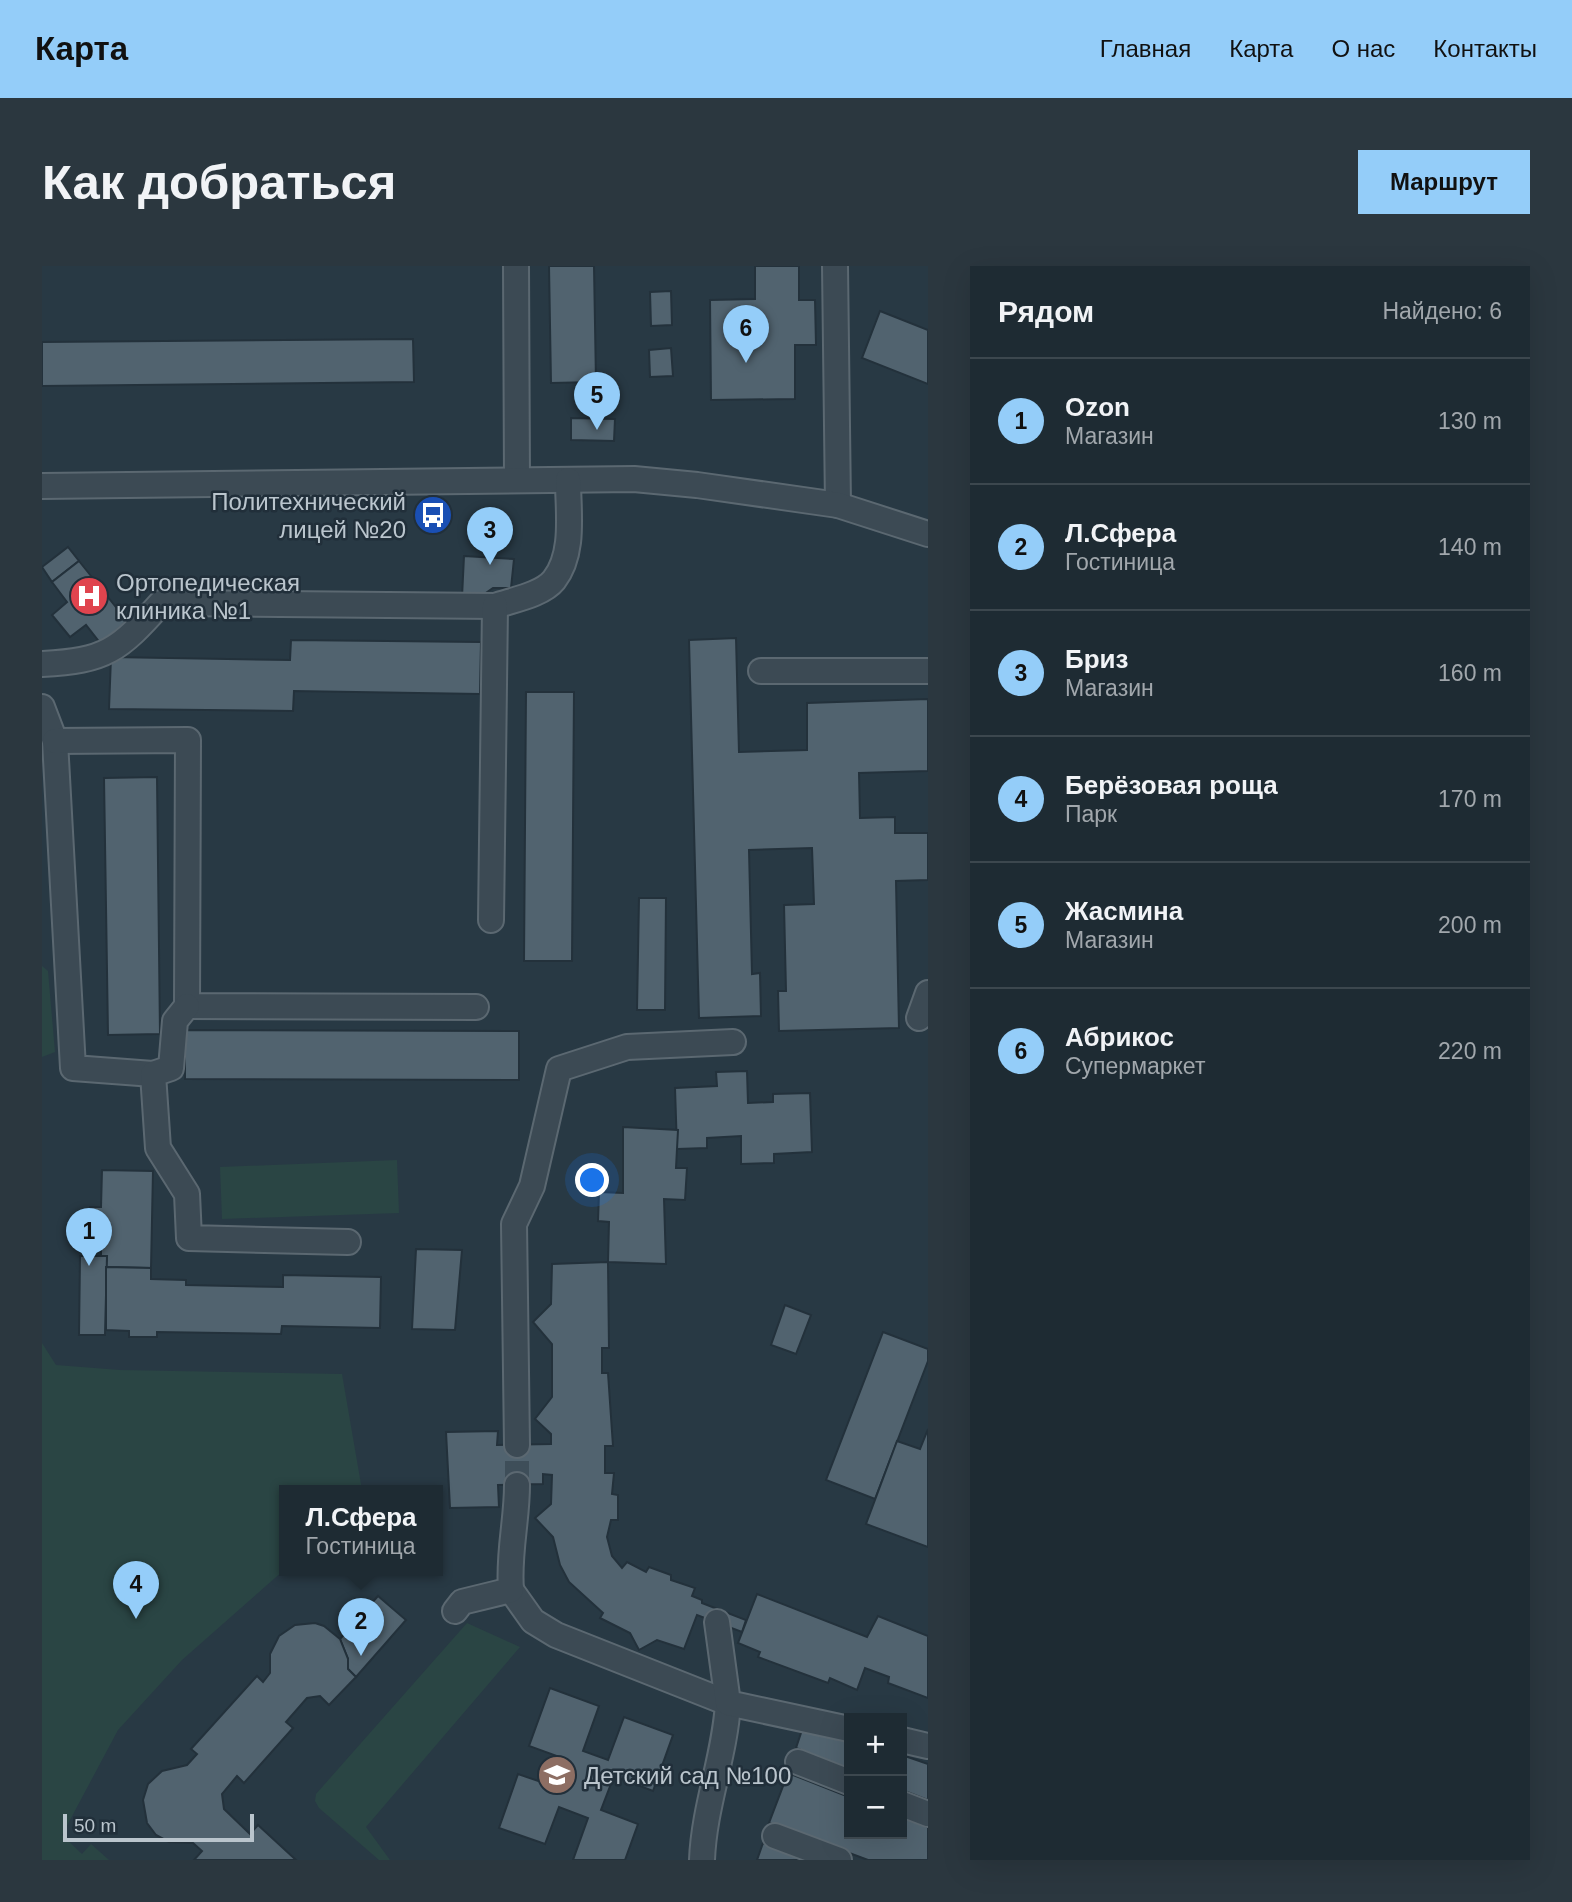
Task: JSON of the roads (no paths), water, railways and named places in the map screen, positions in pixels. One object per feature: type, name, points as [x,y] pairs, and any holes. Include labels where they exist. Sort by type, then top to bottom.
[{"type":"street","points":[[516,266],[517,480]]},
{"type":"street","points":[[835,266],[838,505]]},
{"type":"street","points":[[42,486],[634,479],[838,505],[928,534]]},
{"type":"street","points":[[42,664],[84,662],[128,640],[161,603],[495,606],[529,595],[553,582],[568,553],[568,480]]},
{"type":"street","points":[[492,920],[495,606]]},
{"type":"street","points":[[761,671],[928,671]]},
{"type":"street","points":[[42,707],[55,741],[73,1068],[153,1074],[171,1068],[175,1021],[187,1006],[188,740],[55,741]]},
{"type":"street","points":[[919,1018],[928,993]]},
{"type":"street","points":[[187,1006],[476,1007]]},
{"type":"street","points":[[517,1445],[514,1224],[532,1186],[559,1069],[627,1047],[733,1042]]},
{"type":"street","points":[[153,1074],[158,1148],[187,1194],[189,1238],[348,1242]]},
{"type":"street","points":[[517,1485],[517,1519],[509,1568],[511,1590],[533,1621],[556,1636],[728,1703],[844,1728]]},
{"type":"street","points":[[455,1611],[462,1602],[511,1590]]},
{"type":"street","points":[[702,1860],[707,1804],[727,1723],[728,1703],[717,1622]]},
{"type":"street","points":[[907,1741],[928,1746]]},
{"type":"street","points":[[798,1762],[844,1780]]},
{"type":"street","points":[[907,1806],[928,1814]]},
{"type":"street","points":[[775,1836],[839,1860]]},
{"type":"tunnel","points":[[517,1445],[517,1485]]},
{"type":"place","name":"Абрикос","points":[[746,363]]},
{"type":"place","name":"Жасмина","points":[[597,430]]},
{"type":"place","name":"Политехнический лицей №20","points":[[433,515]]},
{"type":"place","name":"Бриз","points":[[490,565]]},
{"type":"place","name":"Ортопедическая клиника №1","points":[[89,596]]},
{"type":"place","name":"Ozon","points":[[89,1266]]},
{"type":"place","name":"Берёзовая роща","points":[[136,1619]]},
{"type":"place","name":"Л.Сфера","points":[[361,1656]]},
{"type":"place","name":"Детский сад №100","points":[[557,1775]]}]
